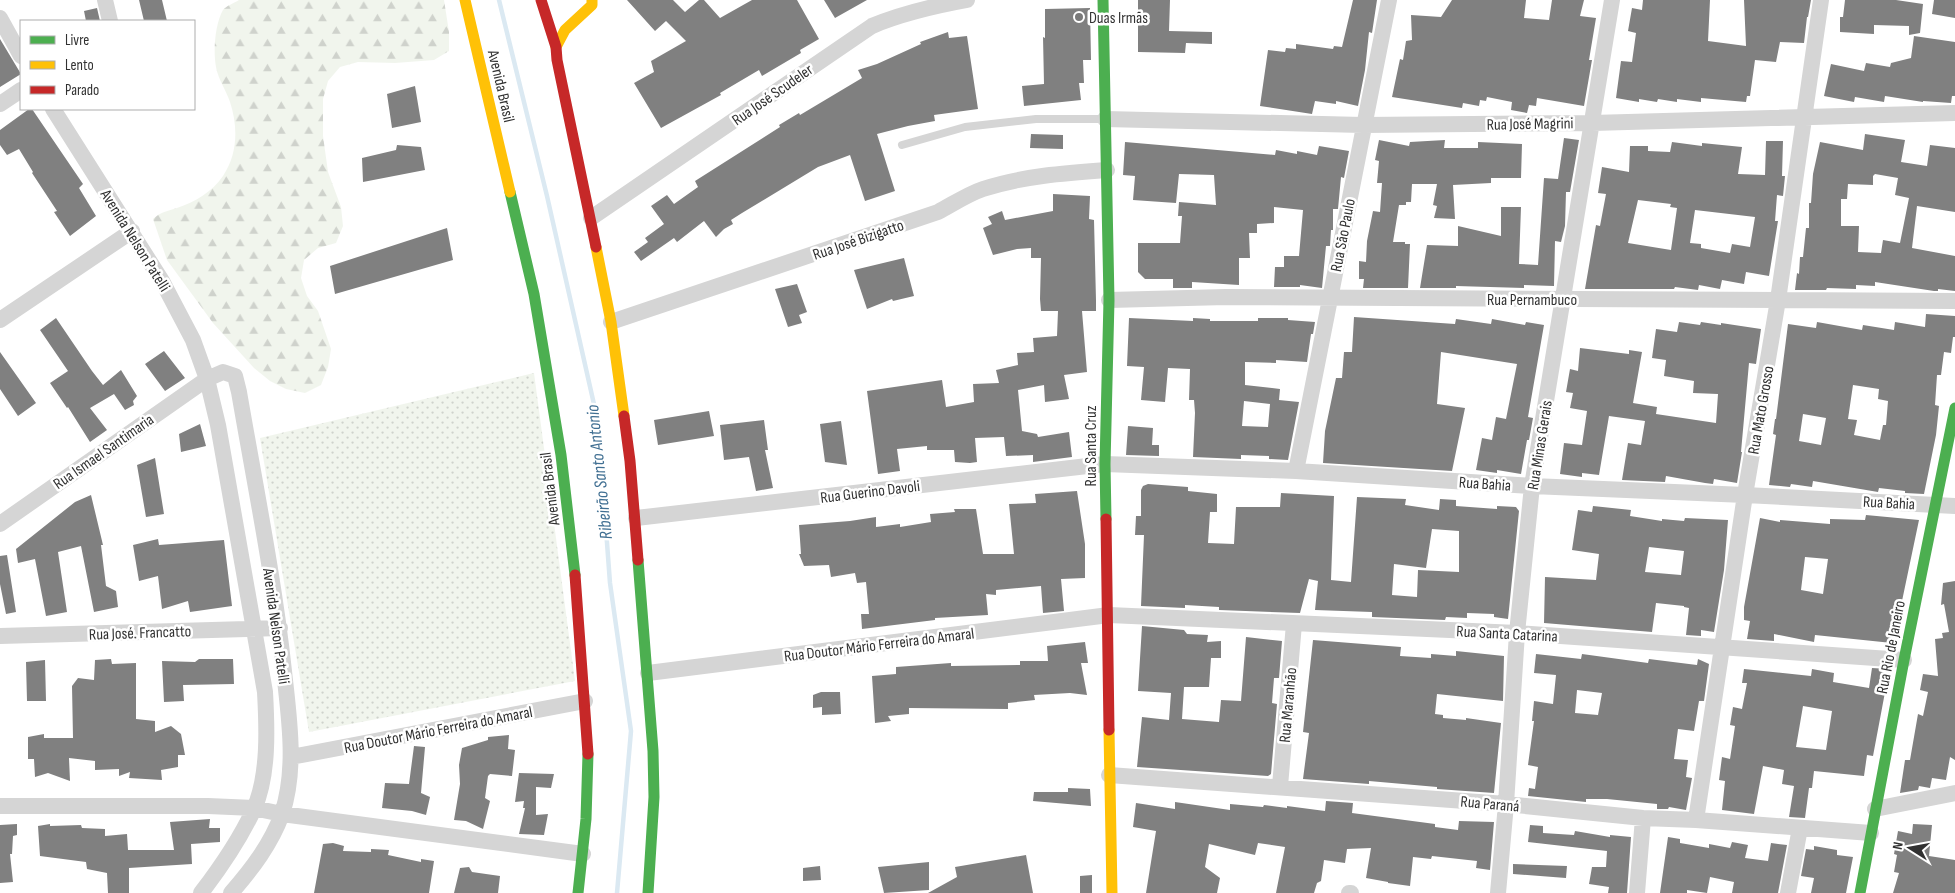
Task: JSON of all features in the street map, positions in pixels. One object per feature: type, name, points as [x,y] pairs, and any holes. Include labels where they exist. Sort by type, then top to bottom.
[{"type":"main road","name":"Avenida Brasil","points":[[465,0],[534,294],[562,455],[585,701],[588,761],[583,854],[578,893]]},
{"type":"main road","points":[[541,0],[556,47],[591,218],[611,322],[629,452],[648,673],[654,796],[648,893]]},
{"type":"main road","name":"Rua Santa Cruz","points":[[1103,0],[1109,300],[1105,464],[1109,615],[1112,893]]},
{"type":"main road","points":[[556,47],[565,30],[594,2]]},
{"type":"main road","name":"Rua Rio de Janeiro","points":[[1860,893],[1870,833],[1955,408]]},
{"type":"street","points":[[105,0],[110,20]]},
{"type":"street","name":"Rua José Scudeler","points":[[591,218],[872,26],[896,15],[930,6],[967,0]]},
{"type":"street","name":"Rua São Paulo","points":[[1296,471],[1389,0]]},
{"type":"street","name":"Rua Minas Gerais","points":[[1498,893],[1517,633],[1532,486],[1612,0]]},
{"type":"street","name":"Rua Mato Grosso","points":[[1696,820],[1745,495],[1778,300],[1821,0]]},
{"type":"street","points":[[0,18],[20,54]]},
{"type":"street","points":[[0,104],[20,91]]},
{"type":"street","name":"Avenida Nelson Patelli","points":[[54,110],[132,231],[179,310],[193,340],[206,379],[226,466],[265,692],[267,719],[266,754],[254,808],[231,852],[201,893]]},
{"type":"street","name":"Rua José Magrini","points":[[1105,119],[1363,126],[1592,123],[1955,113]]},
{"type":"street","name":"Rua José Bizigatto","points":[[611,322],[938,212],[981,190],[1013,181],[1051,175],[1107,170]]},
{"type":"street","points":[[0,320],[132,231]]},
{"type":"street","name":"Rua Pernambuco","points":[[1109,300],[1226,297],[1955,301]]},
{"type":"street","name":"Avenida Nelson Patelli","points":[[206,379],[226,372],[234,376],[237,381],[280,628],[288,701],[291,757],[282,814],[261,856],[231,893]]},
{"type":"street","name":"Rua Ismael Santimaria","points":[[0,524],[206,379]]},
{"type":"street","name":"Rua Bahia","points":[[1105,464],[1296,471],[1532,486],[1955,506]]},
{"type":"street","name":"Rua Guerino Davoli","points":[[636,518],[1105,464]]},
{"type":"street","name":"Rua Doutor Mário Ferreira do Amaral","points":[[648,673],[1109,615]]},
{"type":"street","name":"Rua Santa Catarina","points":[[1109,615],[1517,633],[1904,660]]},
{"type":"street","name":"Rua Maranhão","points":[[1280,786],[1294,624]]},
{"type":"street","name":"Rua José. Francatto","points":[[0,636],[280,628]]},
{"type":"street","name":"Rua Doutor Mário Ferreira do Amaral","points":[[291,757],[585,701]]},
{"type":"street","name":"Rua Paraná","points":[[1110,775],[1506,804],[1644,818],[1870,833]]},
{"type":"street","points":[[1876,809],[1955,793]]},
{"type":"street","points":[[0,806],[143,805],[254,808],[282,814],[583,854]]},
{"type":"street","points":[[1637,893],[1644,818]]},
{"type":"street","points":[[1788,893],[1800,828]]},
{"type":"lane","points":[[902,145],[965,128],[1036,119],[1105,119]]},
{"type":"green space","points":[[239,0],[444,0],[449,32],[449,51],[434,60],[395,63],[358,62],[340,67],[328,81],[323,99],[323,136],[328,172],[341,207],[343,226],[336,243],[318,248],[304,260],[301,278],[307,296],[318,311],[331,349],[328,367],[321,385],[305,393],[286,389],[270,381],[254,368],[213,323],[167,260],[153,219],[161,213],[190,203],[203,196],[219,182],[232,159],[235,140],[233,111],[217,71],[215,46],[216,30],[223,10]]},
{"type":"green space","points":[[534,373],[575,681],[309,732],[260,438]]},
{"type":"building","points":[[139,0],[162,0],[167,20],[144,20]]},
{"type":"building","points":[[627,0],[673,0],[685,12],[699,0],[704,0],[720,18],[752,0],[797,0],[819,39],[800,50],[801,53],[762,76],[759,70],[720,93],[721,95],[661,128],[634,83],[654,72],[651,61],[686,41],[666,21],[655,31]]},
{"type":"building","points":[[824,0],[867,0],[835,18]]},
{"type":"building","points":[[1138,0],[1170,0],[1169,31],[1212,32],[1212,44],[1186,43],[1185,53],[1138,52]]},
{"type":"building","points":[[1353,0],[1377,0],[1372,33],[1369,32],[1365,70],[1358,106],[1336,101],[1336,104],[1315,101],[1312,114],[1260,106],[1268,50],[1285,52],[1286,48],[1296,49],[1296,44],[1333,49],[1334,46],[1342,47]]},
{"type":"building","points":[[1452,0],[1526,0],[1524,18],[1549,20],[1552,0],[1584,0],[1580,16],[1596,18],[1589,60],[1592,60],[1584,106],[1537,98],[1536,106],[1529,105],[1527,113],[1511,110],[1512,102],[1487,97],[1486,101],[1480,100],[1479,106],[1463,103],[1462,108],[1392,97],[1400,59],[1403,60],[1406,41],[1412,40],[1411,15],[1441,17]]},
{"type":"building","points":[[1643,0],[1710,0],[1708,41],[1746,46],[1744,0],[1811,0],[1804,43],[1780,42],[1776,62],[1755,60],[1750,96],[1747,96],[1746,102],[1701,98],[1701,102],[1677,99],[1677,102],[1658,99],[1657,102],[1639,99],[1639,102],[1616,98],[1621,61],[1632,62],[1636,33],[1628,31],[1632,8],[1642,10]]},
{"type":"building","points":[[1845,0],[1896,0],[1923,4],[1920,33],[1909,35],[1909,26],[1874,25],[1874,34],[1840,32],[1840,17],[1843,17]]},
{"type":"building","points":[[1934,0],[1955,0],[1955,18],[1932,14]]},
{"type":"building","points":[[97,8],[100,20],[86,20],[84,11]]},
{"type":"building","points":[[1090,8],[1091,60],[1083,60],[1084,83],[1079,83],[1081,100],[1024,106],[1022,86],[1044,84],[1043,37],[1045,38],[1045,9]]},
{"type":"building","points":[[948,32],[949,38],[967,36],[978,109],[934,115],[935,121],[877,134],[895,191],[865,201],[850,155],[818,167],[742,213],[731,220],[733,224],[716,237],[704,221],[677,242],[674,238],[641,261],[634,252],[648,242],[645,238],[664,224],[651,206],[667,195],[674,204],[698,187],[695,181],[780,127],[779,125],[799,113],[800,115],[862,78],[858,70],[877,64],[921,44],[920,42]]},
{"type":"building","points":[[1914,36],[1955,42],[1955,96],[1952,96],[1951,103],[1923,102],[1885,96],[1884,102],[1855,97],[1854,102],[1824,96],[1831,64],[1864,71],[1866,63],[1890,67],[1891,63],[1911,58]]},
{"type":"building","points":[[0,39],[20,75],[0,87]]},
{"type":"building","points":[[415,86],[421,122],[392,128],[387,94]]},
{"type":"building","points":[[28,110],[33,110],[83,184],[79,188],[96,216],[70,236],[54,212],[57,211],[19,149],[7,155],[0,145],[0,130]]},
{"type":"building","points":[[1031,134],[1063,135],[1063,149],[1030,148]]},
{"type":"building","points":[[1865,134],[1905,140],[1901,162],[1927,166],[1930,145],[1955,148],[1955,212],[1917,206],[1912,248],[1955,256],[1955,291],[1938,289],[1938,291],[1934,291],[1875,282],[1875,286],[1856,285],[1856,289],[1795,290],[1797,273],[1799,274],[1800,257],[1803,257],[1806,228],[1809,228],[1809,203],[1811,203],[1813,174],[1820,142],[1863,150]],"holes":[[[1875,174],[1898,178],[1895,195],[1909,198],[1900,243],[1883,240],[1881,253],[1858,252],[1859,226],[1841,226],[1841,199],[1847,199],[1848,184],[1873,185],[1873,176]]]},
{"type":"building","points":[[1564,138],[1579,140],[1570,192],[1566,192],[1565,226],[1561,242],[1555,241],[1554,286],[1524,285],[1524,288],[1456,286],[1456,288],[1420,288],[1427,245],[1458,246],[1458,226],[1501,236],[1501,207],[1521,207],[1519,264],[1538,265],[1544,178],[1558,179]]},
{"type":"building","points":[[1379,140],[1409,146],[1410,142],[1445,140],[1444,148],[1478,148],[1478,142],[1522,144],[1521,178],[1491,178],[1491,183],[1453,185],[1455,219],[1434,218],[1437,206],[1433,205],[1437,184],[1412,184],[1411,202],[1406,202],[1406,205],[1399,205],[1393,242],[1410,244],[1408,288],[1363,288],[1364,279],[1359,279],[1359,261],[1366,262],[1367,241],[1373,211],[1380,212],[1382,183],[1377,183],[1379,161],[1375,160]]},
{"type":"building","points":[[1766,141],[1783,141],[1782,176],[1785,176],[1783,196],[1777,195],[1775,221],[1778,221],[1769,276],[1746,272],[1744,284],[1722,280],[1720,289],[1699,285],[1698,290],[1675,287],[1674,289],[1585,289],[1596,225],[1600,226],[1606,194],[1598,193],[1602,167],[1629,172],[1630,146],[1648,146],[1648,151],[1670,152],[1672,142],[1702,146],[1702,143],[1742,147],[1738,174],[1765,175]],"holes":[[[1638,200],[1671,204],[1670,207],[1677,208],[1671,250],[1628,243]],[[1695,210],[1755,217],[1750,247],[1732,244],[1730,253],[1701,248],[1701,244],[1690,243]]]},
{"type":"building","points":[[1125,142],[1275,155],[1276,150],[1297,154],[1297,151],[1317,155],[1319,146],[1349,151],[1344,178],[1341,177],[1338,209],[1333,209],[1333,230],[1331,230],[1330,246],[1326,246],[1322,288],[1300,285],[1300,287],[1274,287],[1275,267],[1284,267],[1284,256],[1299,256],[1303,210],[1274,207],[1274,223],[1257,224],[1257,233],[1249,233],[1250,258],[1239,258],[1239,285],[1192,282],[1192,288],[1173,288],[1173,279],[1145,279],[1138,272],[1138,243],[1180,243],[1182,216],[1178,216],[1179,202],[1216,205],[1214,175],[1179,174],[1176,203],[1133,200],[1135,176],[1123,175]]},
{"type":"building","points":[[397,145],[421,147],[425,170],[363,182],[362,158],[396,150]]},
{"type":"building","points":[[1053,194],[1090,196],[1089,219],[1094,220],[1096,311],[1082,311],[1087,372],[1064,375],[1069,399],[1045,402],[1044,385],[1018,390],[1022,431],[1037,434],[1038,437],[1069,432],[1072,457],[1033,462],[1033,455],[1006,456],[1004,437],[975,438],[977,462],[955,462],[954,450],[927,450],[927,446],[897,449],[900,471],[878,474],[867,391],[942,380],[946,407],[974,402],[973,384],[999,383],[996,370],[1018,365],[1017,353],[1034,352],[1033,338],[1057,336],[1058,311],[1041,311],[1041,258],[1031,258],[1031,248],[1017,249],[993,255],[983,228],[992,224],[988,217],[1002,211],[1005,220],[1053,211]]},
{"type":"building","points":[[447,228],[453,260],[335,294],[330,266]]},
{"type":"building","points":[[904,258],[914,296],[893,301],[892,299],[867,309],[854,270]]},
{"type":"building","points":[[797,284],[807,312],[799,315],[802,323],[788,327],[775,289]]},
{"type":"building","points":[[1926,314],[1955,316],[1955,337],[1953,337],[1951,353],[1944,352],[1941,375],[1937,375],[1935,405],[1939,406],[1936,435],[1924,494],[1905,493],[1905,491],[1879,488],[1878,492],[1813,481],[1812,487],[1791,484],[1790,487],[1769,485],[1776,435],[1773,434],[1788,324],[1816,328],[1817,322],[1862,330],[1863,325],[1894,330],[1895,322],[1925,327]],"holes":[[[1853,385],[1879,389],[1878,399],[1888,401],[1886,425],[1883,425],[1880,440],[1854,435],[1857,420],[1848,419]],[[1803,414],[1826,418],[1821,445],[1799,441]]]},
{"type":"building","points":[[1354,317],[1455,324],[1456,319],[1491,324],[1492,319],[1525,325],[1526,322],[1544,325],[1528,417],[1533,418],[1521,474],[1497,470],[1497,473],[1476,470],[1482,438],[1492,440],[1496,417],[1506,419],[1517,364],[1441,352],[1437,404],[1465,408],[1452,471],[1323,463],[1325,431],[1336,378],[1342,378],[1344,352],[1352,352]]},
{"type":"building","points":[[56,318],[103,385],[121,370],[137,396],[133,401],[134,405],[125,410],[114,394],[90,408],[107,430],[90,442],[50,383],[68,371],[40,330]]},
{"type":"building","points":[[1129,318],[1193,321],[1193,318],[1210,319],[1210,321],[1258,321],[1258,318],[1288,318],[1288,320],[1315,322],[1313,334],[1311,334],[1307,362],[1276,360],[1276,363],[1245,362],[1245,385],[1280,389],[1279,400],[1299,402],[1288,460],[1269,459],[1269,456],[1241,455],[1241,459],[1193,457],[1195,413],[1194,400],[1189,400],[1190,369],[1168,368],[1165,402],[1141,400],[1144,367],[1127,366]],"holes":[[[1244,401],[1270,404],[1268,427],[1242,426]]]},
{"type":"building","points":[[1679,322],[1700,325],[1701,322],[1721,325],[1721,323],[1761,329],[1756,364],[1749,363],[1742,452],[1737,483],[1714,479],[1713,484],[1666,476],[1665,482],[1622,480],[1628,443],[1641,445],[1645,421],[1609,416],[1599,475],[1582,473],[1582,477],[1560,474],[1564,443],[1582,445],[1587,411],[1570,408],[1573,393],[1566,392],[1570,369],[1578,371],[1580,348],[1629,354],[1629,350],[1642,352],[1633,403],[1657,407],[1656,414],[1716,423],[1718,394],[1693,393],[1694,381],[1664,376],[1666,360],[1652,358],[1656,329],[1677,332]]},
{"type":"building","points":[[164,351],[185,378],[165,391],[145,364]]},
{"type":"building","points":[[0,352],[36,403],[18,416],[0,389]]},
{"type":"building","points":[[709,411],[714,436],[658,445],[654,420]]},
{"type":"building","points":[[764,420],[768,450],[765,450],[773,488],[756,491],[749,457],[724,460],[720,425]]},
{"type":"building","points":[[841,421],[847,465],[825,462],[820,424]]},
{"type":"building","points":[[200,424],[206,446],[181,452],[179,434]]},
{"type":"building","points":[[1128,426],[1153,428],[1152,445],[1159,445],[1159,456],[1126,455]]},
{"type":"building","points":[[155,458],[164,514],[146,517],[137,465]]},
{"type":"building","points":[[1148,484],[1188,487],[1188,491],[1217,494],[1217,512],[1210,512],[1208,543],[1234,544],[1236,507],[1280,507],[1281,493],[1334,496],[1331,580],[1351,582],[1357,497],[1406,499],[1405,505],[1439,510],[1440,499],[1456,500],[1456,506],[1497,509],[1497,506],[1516,507],[1519,511],[1508,619],[1494,617],[1494,614],[1467,613],[1467,618],[1446,617],[1445,620],[1372,617],[1372,612],[1315,610],[1318,581],[1309,579],[1300,613],[1219,610],[1219,607],[1185,605],[1185,608],[1141,606],[1144,535],[1135,535],[1136,516],[1141,516],[1141,490],[1143,486]],"holes":[[[1432,529],[1459,531],[1459,572],[1418,570],[1417,597],[1392,595],[1394,564],[1426,568]]]},
{"type":"building","points":[[1077,491],[1085,544],[1085,578],[1061,579],[1064,611],[1043,613],[1041,586],[996,590],[996,595],[986,594],[988,615],[935,618],[935,620],[862,629],[861,614],[869,614],[866,582],[857,583],[855,573],[831,577],[829,565],[804,566],[799,554],[801,554],[799,525],[876,517],[876,527],[900,524],[900,527],[931,522],[930,514],[955,512],[954,509],[976,509],[983,554],[1014,554],[1009,504],[1036,503],[1035,494]]},
{"type":"building","points":[[91,495],[103,545],[101,545],[106,586],[116,591],[118,607],[94,612],[81,546],[58,552],[67,612],[46,616],[35,559],[18,563],[16,549],[75,502]]},
{"type":"building","points":[[1593,506],[1631,510],[1630,516],[1662,521],[1662,519],[1684,521],[1685,518],[1728,520],[1724,570],[1714,632],[1701,630],[1701,636],[1686,635],[1689,608],[1656,603],[1652,632],[1544,623],[1545,577],[1596,580],[1599,554],[1572,550],[1578,510],[1592,512]],"holes":[[[1649,547],[1684,551],[1681,575],[1645,572]]]},
{"type":"building","points":[[1866,515],[1919,520],[1902,601],[1899,600],[1892,643],[1815,635],[1814,642],[1774,634],[1774,641],[1747,639],[1750,621],[1744,620],[1744,607],[1760,518],[1780,522],[1780,520],[1830,524],[1830,519],[1865,520]],"holes":[[[1805,557],[1828,559],[1823,594],[1801,590]]]},
{"type":"building","points":[[158,539],[159,545],[224,540],[232,606],[190,612],[188,601],[162,609],[158,576],[139,581],[133,545]]},
{"type":"building","points":[[7,555],[16,612],[6,614],[0,584],[0,556]]},
{"type":"building","points":[[1955,581],[1955,760],[1950,757],[1946,780],[1932,778],[1930,788],[1919,786],[1918,790],[1900,793],[1905,760],[1910,760],[1918,714],[1923,716],[1928,692],[1920,690],[1923,674],[1938,676],[1935,639],[1943,638],[1942,633],[1949,632],[1944,604],[1941,605],[1943,583]]},
{"type":"building","points":[[1142,626],[1184,630],[1187,634],[1208,635],[1207,642],[1221,641],[1221,658],[1211,658],[1209,687],[1184,687],[1182,719],[1219,722],[1221,700],[1241,701],[1246,637],[1282,641],[1279,678],[1274,678],[1272,703],[1277,704],[1271,774],[1268,776],[1137,767],[1142,717],[1169,720],[1171,693],[1138,691]]},
{"type":"building","points":[[1313,640],[1401,647],[1400,656],[1431,658],[1431,654],[1456,656],[1456,651],[1504,656],[1503,701],[1437,694],[1435,714],[1443,715],[1443,718],[1466,720],[1466,718],[1501,723],[1494,793],[1369,781],[1369,784],[1303,779],[1309,733],[1303,732]]},
{"type":"building","points":[[1085,642],[1088,663],[1081,663],[1087,695],[1070,693],[1034,695],[1035,700],[1008,703],[1008,709],[909,708],[909,714],[888,716],[891,721],[875,723],[872,676],[896,674],[896,667],[951,663],[951,666],[1020,665],[1020,661],[1048,661],[1047,646]]},
{"type":"building","points":[[1536,654],[1581,659],[1582,654],[1648,663],[1649,659],[1697,665],[1698,659],[1709,664],[1704,701],[1699,701],[1694,731],[1678,729],[1674,759],[1688,760],[1686,777],[1692,778],[1686,810],[1669,807],[1668,809],[1657,809],[1657,804],[1607,799],[1586,799],[1586,802],[1528,796],[1529,788],[1535,789],[1538,767],[1528,765],[1534,721],[1532,721],[1534,701],[1553,704],[1556,675],[1534,673]],"holes":[[[1577,690],[1602,693],[1598,715],[1575,713]]]},
{"type":"building","points":[[111,659],[112,664],[136,663],[136,719],[155,721],[155,732],[171,726],[181,734],[185,755],[178,755],[178,767],[161,770],[162,780],[129,778],[130,772],[119,776],[119,769],[95,770],[95,761],[69,758],[70,781],[48,773],[35,777],[34,759],[28,759],[28,737],[44,734],[44,738],[73,738],[72,686],[78,678],[94,680],[95,660]]},
{"type":"building","points":[[199,659],[233,659],[234,684],[183,685],[184,701],[164,702],[162,661],[195,662]]},
{"type":"building","points":[[45,660],[46,701],[27,701],[26,662]]},
{"type":"building","points":[[1872,668],[1888,669],[1873,756],[1867,755],[1864,776],[1814,771],[1812,788],[1809,788],[1805,818],[1789,817],[1794,786],[1782,784],[1784,770],[1763,766],[1754,814],[1722,810],[1725,781],[1719,780],[1722,757],[1730,759],[1735,726],[1730,725],[1733,707],[1742,709],[1747,683],[1742,683],[1744,669],[1811,676],[1812,669],[1834,673],[1833,682],[1869,688]],"holes":[[[1803,706],[1832,711],[1826,750],[1796,747]]]},
{"type":"building","points":[[821,692],[840,692],[841,714],[822,715],[822,707],[813,708],[813,695]]},
{"type":"building","points":[[509,735],[508,749],[515,750],[512,776],[490,774],[488,776],[485,798],[490,801],[483,829],[466,821],[454,820],[460,784],[459,765],[462,748],[488,740],[488,737]]},
{"type":"building","points":[[414,746],[425,747],[421,793],[430,797],[426,815],[412,811],[382,808],[385,783],[409,784]]},
{"type":"building","points":[[519,773],[554,774],[551,788],[536,787],[536,815],[548,814],[544,835],[519,834],[525,808],[523,808],[524,801],[515,802]]},
{"type":"building","points":[[1068,788],[1090,789],[1091,806],[1033,801],[1034,792],[1068,792]]},
{"type":"building","points":[[1326,801],[1353,803],[1352,813],[1435,824],[1435,827],[1458,830],[1459,821],[1494,822],[1490,870],[1476,868],[1477,861],[1432,856],[1431,859],[1413,857],[1410,886],[1388,883],[1366,878],[1371,848],[1347,849],[1345,863],[1324,860],[1321,881],[1317,883],[1314,893],[1276,893],[1285,847],[1258,843],[1255,855],[1209,844],[1205,867],[1220,878],[1217,893],[1146,893],[1156,831],[1133,827],[1136,803],[1175,809],[1175,802],[1230,810],[1230,804],[1287,808],[1287,806],[1325,811]]},
{"type":"building","points":[[210,819],[209,828],[220,828],[220,842],[191,844],[192,864],[129,868],[129,893],[108,893],[107,873],[87,869],[86,862],[40,856],[38,826],[50,824],[50,826],[81,825],[82,828],[105,829],[105,836],[127,834],[128,850],[174,850],[170,822]]},
{"type":"building","points":[[17,824],[17,835],[13,836],[12,854],[10,854],[13,882],[0,883],[0,825]]},
{"type":"building","points":[[1913,824],[1932,825],[1929,856],[1955,860],[1955,893],[1893,893],[1899,873],[1894,872],[1897,855],[1894,854],[1898,831],[1912,834]]},
{"type":"building","points":[[1530,825],[1543,826],[1543,833],[1574,835],[1575,831],[1610,837],[1610,835],[1631,837],[1627,893],[1608,893],[1609,887],[1589,884],[1592,867],[1606,867],[1607,851],[1528,842]]},
{"type":"building","points":[[1668,837],[1680,839],[1680,843],[1709,848],[1709,844],[1730,848],[1732,842],[1748,845],[1745,858],[1768,861],[1771,843],[1787,845],[1778,893],[1732,893],[1734,882],[1710,877],[1707,893],[1687,890],[1687,893],[1660,893]]},
{"type":"building","points":[[333,843],[344,846],[343,851],[371,852],[371,849],[389,850],[388,855],[421,862],[421,859],[434,861],[429,893],[314,893],[323,844]]},
{"type":"building","points":[[1814,846],[1837,850],[1837,855],[1853,857],[1846,893],[1811,893],[1814,878],[1801,876],[1806,849],[1814,850]]},
{"type":"building","points":[[1026,855],[1033,893],[928,893],[957,877],[955,867]]},
{"type":"building","points":[[929,862],[929,890],[884,893],[878,867]]},
{"type":"building","points":[[1513,864],[1567,866],[1566,878],[1513,874]]},
{"type":"building","points":[[820,866],[821,880],[803,881],[803,868]]},
{"type":"building","points":[[469,867],[472,872],[500,876],[498,893],[454,893],[460,868]]},
{"type":"building","points":[[1092,875],[1092,893],[1080,893],[1080,876]]},
{"type":"waterway","name":"Ribeirão Santo Antonio","points":[[499,0],[547,196],[598,422],[610,583],[631,731],[617,893]]},
{"type":"traffic: fast","points":[[1103,0],[1109,300],[1105,464],[1106,519]]},
{"type":"traffic: fast","points":[[510,192],[534,294],[561,455],[575,575]]},
{"type":"traffic: fast","points":[[1860,893],[1904,660],[1955,408]]},
{"type":"traffic: fast","points":[[638,560],[653,751],[654,797],[648,893]]},
{"type":"traffic: fast","points":[[578,893],[586,819],[588,754]]},
{"type":"traffic: slow","points":[[465,0],[510,192]]},
{"type":"traffic: slow","points":[[556,47],[565,30],[592,5],[592,0]]},
{"type":"traffic: slow","points":[[596,247],[611,322],[624,416]]},
{"type":"traffic: slow","points":[[1109,730],[1112,893]]},
{"type":"traffic: jam","points":[[541,0],[556,47],[557,60],[596,247]]},
{"type":"traffic: jam","points":[[624,416],[630,461],[638,560]]},
{"type":"traffic: jam","points":[[1106,519],[1109,730]]},
{"type":"traffic: jam","points":[[575,575],[588,754]]},
{"type":"place","name":"Duas Irmãs","points":[[1079,17]]}]
